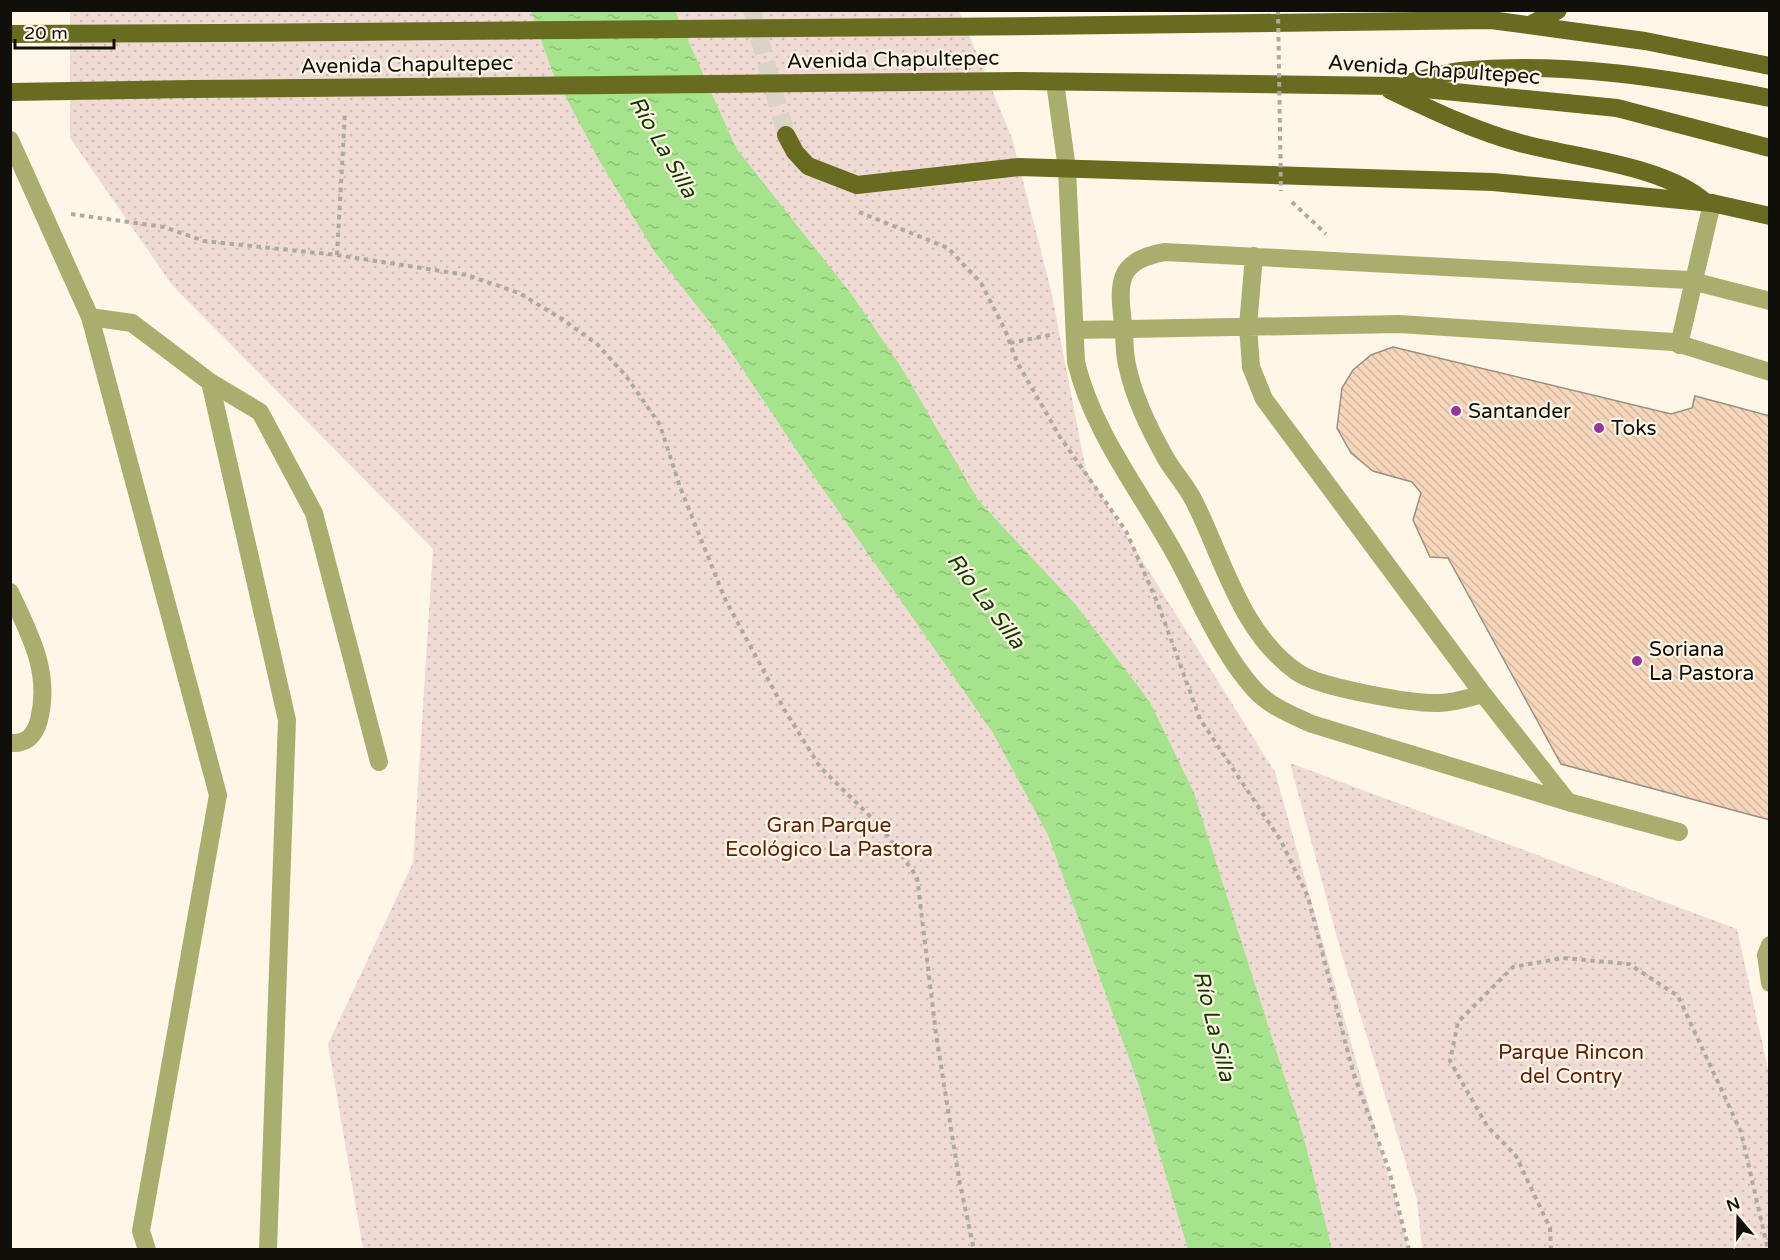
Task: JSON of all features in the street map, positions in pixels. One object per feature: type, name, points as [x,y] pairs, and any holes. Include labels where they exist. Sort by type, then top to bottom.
[{"type":"main road","points":[[1473,10],[1491,20]]},
{"type":"main road","points":[[1530,25],[1558,10]]},
{"type":"main road","name":"Avenida Chapultepec","points":[[10,34],[1491,20],[1645,41],[1770,66]]},
{"type":"main road","points":[[1387,85],[1458,71],[1580,70],[1676,80],[1770,98]]},
{"type":"main road","name":"Avenida Chapultepec","points":[[10,92],[1020,81],[1387,85],[1617,108],[1770,148]]},
{"type":"main road","points":[[1387,85],[1454,120],[1518,142],[1680,184],[1709,203]]},
{"type":"main road","points":[[786,135],[795,152],[808,166],[856,184],[1019,167],[1493,182],[1709,203],[1770,216]]},
{"type":"street","points":[[1055,82],[1067,169],[1076,362],[1083,392],[1098,425],[1175,554],[1225,648],[1256,692],[1281,709],[1312,724],[1568,802],[1679,832]]},
{"type":"street","points":[[10,140],[90,316],[218,795],[141,1231],[147,1250]]},
{"type":"street","points":[[1679,345],[1695,282],[1709,203]]},
{"type":"street","points":[[1483,694],[1438,703],[1326,684],[1298,673],[1271,648],[1247,617],[1191,494],[1166,459],[1142,412],[1126,363],[1119,295],[1123,276],[1130,264],[1141,257],[1165,252],[1254,256],[1695,282],[1770,301]]},
{"type":"street","points":[[1254,256],[1248,326],[1251,367],[1264,399],[1483,694],[1568,802]]},
{"type":"street","points":[[90,316],[132,323],[210,382],[260,412],[314,513],[379,762]]},
{"type":"street","points":[[1076,330],[1399,324],[1679,345],[1770,372]]},
{"type":"street","points":[[210,382],[286,720],[267,1250]]},
{"type":"street","points":[[10,592],[41,663],[44,683],[42,706],[36,730],[19,741]]},
{"type":"street","points":[[1770,945],[1766,955],[1770,983]]},
{"type":"path","points":[[1278,10],[1281,191],[1356,262]]},
{"type":"path","points":[[337,255],[346,126],[345,103]]},
{"type":"path","points":[[849,208],[948,248],[981,283],[1017,362],[1060,437],[1126,531],[1158,604],[1200,719],[1281,841],[1308,897],[1353,1072],[1389,1170],[1409,1250]]},
{"type":"path","points":[[41,209],[164,227],[204,241],[337,255],[466,275],[519,293],[597,344],[626,376],[660,426],[680,487],[725,599],[784,709],[820,767],[882,828],[917,877],[958,1179],[974,1250]]},
{"type":"path","points":[[1010,343],[1076,330]]},
{"type":"path","points":[[1551,1250],[1550,1228],[1516,1156],[1487,1126],[1450,1061],[1458,1022],[1513,967],[1563,958],[1629,964],[1678,996],[1741,1132],[1768,1250]]},
{"type":"green space","name":"Gran Parque Ecológico La Pastora","points":[[70,11],[959,11],[1012,138],[1051,290],[1086,471],[1275,772],[1409,1249],[363,1249],[328,1044],[413,863],[433,549],[172,285],[70,138]]},
{"type":"green space","name":"Parque Rincon del Contry","points":[[1290,763],[1737,929],[1769,1073],[1769,1249],[1422,1249],[1417,1200],[1341,952]]},
{"type":"water","name":"Río La Silla","points":[[531,11],[675,11],[736,148],[852,295],[903,370],[978,500],[1076,605],[1150,702],[1194,793],[1303,1135],[1332,1249],[1188,1249],[1139,1086],[1048,835],[993,733],[807,466],[722,338],[654,251],[600,162],[552,71]]},
{"type":"building","name":"Soriana La Pastora","points":[[1393,347],[1671,414],[1692,408],[1695,396],[1770,416],[1770,820],[1561,764],[1448,558],[1430,557],[1413,520],[1421,493],[1412,482],[1373,471],[1351,453],[1337,428],[1342,388],[1353,370],[1371,355]]},
{"type":"tunnel","points":[[752,10],[786,135]]},
{"type":"place","name":"Santander","points":[[1456,411]]},
{"type":"place","name":"Toks","points":[[1599,428]]},
{"type":"place","name":"Soriana La Pastora","points":[[1637,661]]}]
